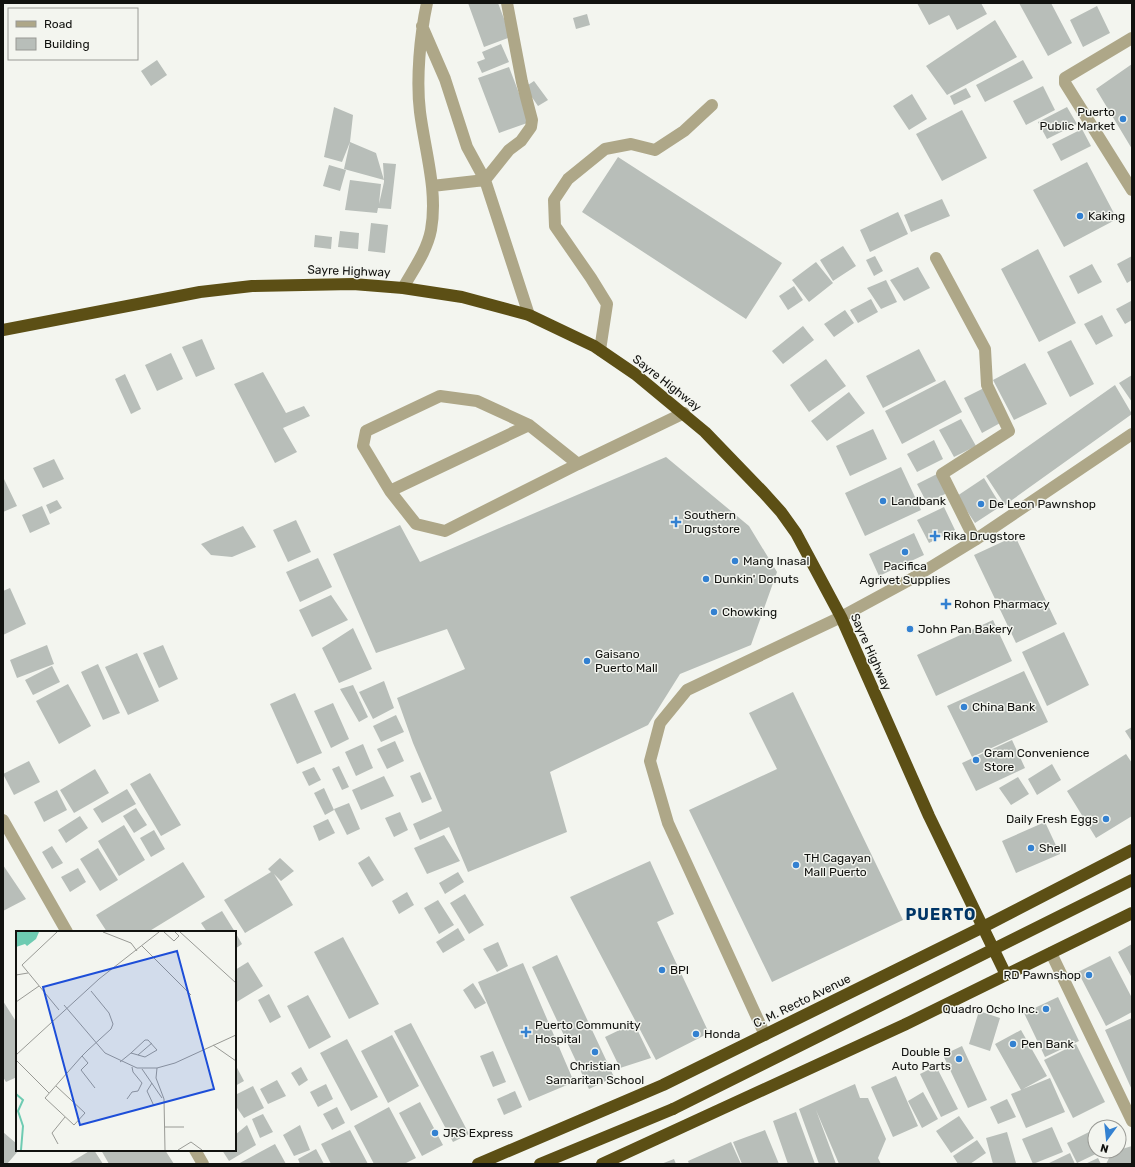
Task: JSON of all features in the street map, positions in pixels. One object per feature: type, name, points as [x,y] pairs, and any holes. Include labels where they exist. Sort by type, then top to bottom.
[{"type":"highway","name":"Sayre Highway","points":[[3,330],[200,292],[252,286],[353,284],[403,288],[462,297],[529,316],[562,330],[600,350],[635,374],[684,413],[731,458],[781,512],[796,534],[841,617],[930,816],[1006,975]]},
{"type":"highway","name":"C. M. Recto Avenue","points":[[478,1164],[663,1085],[983,927],[1132,850]]},
{"type":"highway","points":[[540,1164],[673,1109],[1132,880]]},
{"type":"highway","points":[[602,1164],[896,1028],[1132,912]]},
{"type":"street","points":[[403,288],[423,251],[431,231],[433,211],[432,186],[420,110],[422,26],[427,3]]},
{"type":"street","points":[[432,186],[485,180],[509,150],[521,141],[531,128],[532,120],[522,82],[507,3]]},
{"type":"street","points":[[422,26],[445,79],[467,147],[485,180],[529,316]]},
{"type":"street","points":[[1132,38],[1065,78],[1065,83],[1132,190]]},
{"type":"street","points":[[600,350],[607,304],[555,226],[554,200],[568,179],[605,149],[631,144],[655,150],[684,131],[712,105]]},
{"type":"street","points":[[936,258],[985,348],[987,385],[1009,431],[942,474],[975,540]]},
{"type":"street","points":[[578,464],[529,426],[477,401],[440,396],[366,432],[363,446],[390,491],[416,524],[445,531],[684,413]]},
{"type":"street","points":[[390,491],[529,426]]},
{"type":"street","points":[[765,1035],[668,823],[650,761],[660,723],[687,690],[841,617],[913,578],[975,540],[1132,434]]},
{"type":"street","points":[[3,820],[66,931]]},
{"type":"street","points":[[1051,953],[1132,1121]]},
{"type":"street","points":[[196,1151],[203,1164]]},
{"type":"building","points":[[468,3],[498,3],[511,37],[484,47]]},
{"type":"building","points":[[917,3],[981,3],[987,14],[957,30],[949,15],[929,25]]},
{"type":"building","points":[[1019,3],[1051,3],[1072,43],[1048,56]]},
{"type":"building","points":[[1097,6],[1110,33],[1083,47],[1070,20]]},
{"type":"building","points":[[587,14],[590,25],[576,29],[573,18]]},
{"type":"building","points":[[995,20],[1017,57],[947,95],[926,66]]},
{"type":"building","points":[[501,44],[509,62],[482,73],[477,62],[485,59],[482,52]]},
{"type":"building","points":[[157,60],[167,75],[151,86],[141,71]]},
{"type":"building","points":[[1023,60],[1033,78],[985,102],[976,85]]},
{"type":"building","name":"Puerto Public Market","points":[[1132,64],[1132,149],[1096,89]]},
{"type":"building","points":[[509,67],[530,122],[499,133],[478,78]]},
{"type":"building","points":[[534,81],[548,100],[538,106],[525,87]]},
{"type":"building","points":[[1043,86],[1055,110],[1026,125],[1013,101]]},
{"type":"building","points":[[966,88],[971,97],[954,105],[950,96]]},
{"type":"building","points":[[912,94],[927,119],[909,130],[893,106]]},
{"type":"building","points":[[334,107],[353,115],[350,142],[342,162],[324,157]]},
{"type":"building","points":[[1067,107],[1077,124],[1047,139],[1038,122]]},
{"type":"building","points":[[962,110],[987,158],[942,181],[916,134]]},
{"type":"building","points":[[1082,129],[1091,146],[1061,161],[1052,144]]},
{"type":"building","points":[[350,142],[376,153],[384,180],[344,169]]},
{"type":"building","points":[[618,157],[782,263],[746,319],[582,212]]},
{"type":"building","points":[[1087,162],[1117,219],[1064,247],[1033,190]]},
{"type":"building","points":[[383,163],[396,164],[391,209],[378,208],[377,213],[345,210],[350,180],[381,184],[379,204],[384,182]]},
{"type":"building","points":[[329,165],[346,170],[340,191],[323,186]]},
{"type":"building","points":[[942,199],[950,216],[911,232],[904,215]]},
{"type":"building","points":[[898,212],[908,234],[870,252],[860,230]]},
{"type":"building","points":[[371,223],[388,225],[385,253],[368,251]]},
{"type":"building","points":[[340,231],[359,233],[358,249],[338,247]]},
{"type":"building","points":[[315,235],[332,237],[331,249],[314,247]]},
{"type":"building","points":[[843,246],[856,266],[833,281],[820,260]]},
{"type":"building","points":[[1038,249],[1076,323],[1039,342],[1001,269]]},
{"type":"building","points":[[875,256],[883,271],[874,276],[866,260]]},
{"type":"building","points":[[1132,256],[1132,280],[1127,283],[1117,264]]},
{"type":"building","points":[[816,262],[833,283],[809,302],[792,280]]},
{"type":"building","points":[[1092,264],[1102,282],[1078,294],[1069,276]]},
{"type":"building","points":[[918,267],[930,288],[904,301],[890,280]]},
{"type":"building","points":[[886,280],[897,302],[881,309],[867,288]]},
{"type":"building","points":[[794,286],[803,300],[788,310],[779,296]]},
{"type":"building","points":[[871,299],[878,312],[858,323],[850,310]]},
{"type":"building","points":[[1131,301],[1132,320],[1125,324],[1116,309]]},
{"type":"building","points":[[845,310],[854,323],[834,337],[824,324]]},
{"type":"building","points":[[1102,315],[1113,336],[1096,345],[1084,324]]},
{"type":"building","points":[[803,326],[814,340],[783,364],[772,351]]},
{"type":"building","points":[[202,339],[215,369],[196,377],[182,347]]},
{"type":"building","points":[[1071,340],[1094,384],[1070,397],[1047,352]]},
{"type":"building","points":[[919,349],[936,381],[883,408],[866,376]]},
{"type":"building","points":[[171,353],[183,379],[157,391],[145,365]]},
{"type":"building","points":[[826,359],[846,386],[809,412],[790,385]]},
{"type":"building","points":[[1025,363],[1047,404],[1014,420],[993,380]]},
{"type":"building","points":[[263,372],[286,413],[304,406],[310,416],[283,428],[297,452],[275,463],[234,384]]},
{"type":"building","points":[[125,374],[141,409],[131,414],[115,379]]},
{"type":"building","points":[[1132,375],[1132,402],[1119,383]]},
{"type":"building","points":[[945,380],[962,412],[902,444],[885,411]]},
{"type":"building","points":[[1115,385],[1132,414],[1005,505],[986,476]]},
{"type":"building","points":[[984,388],[1002,422],[982,433],[964,398]]},
{"type":"building","points":[[849,392],[865,413],[827,441],[811,421]]},
{"type":"building","points":[[961,419],[976,446],[954,457],[939,430]]},
{"type":"building","points":[[873,429],[887,459],[850,476],[836,446]]},
{"type":"building","points":[[934,440],[943,459],[917,472],[907,454]]},
{"type":"building","name":"Gaisano Puerto Mall","points":[[666,457],[749,526],[777,572],[751,645],[680,674],[648,725],[550,772],[567,832],[468,872],[449,827],[420,840],[413,824],[442,811],[413,743],[397,698],[465,669],[447,629],[376,653],[333,554],[400,525],[420,562]]},
{"type":"building","points":[[54,459],[64,479],[43,488],[33,468]]},
{"type":"building","name":"Landbank","points":[[901,467],[921,510],[865,536],[845,493]]},
{"type":"building","points":[[937,474],[947,493],[927,503],[917,484]]},
{"type":"building","points":[[3,477],[17,506],[3,512]]},
{"type":"building","points":[[984,478],[1001,506],[975,523],[957,496]]},
{"type":"building","points":[[57,500],[62,508],[50,514],[46,505]]},
{"type":"building","points":[[42,506],[50,524],[30,533],[22,515]]},
{"type":"building","points":[[944,507],[955,530],[929,543],[917,520]]},
{"type":"building","points":[[296,520],[311,552],[288,562],[273,530]]},
{"type":"building","points":[[243,526],[256,547],[232,557],[211,555],[201,544]]},
{"type":"building","points":[[914,533],[924,555],[879,576],[869,554]]},
{"type":"building","points":[[1015,536],[1057,624],[1016,643],[974,555]]},
{"type":"building","points":[[318,558],[332,587],[300,602],[286,572]]},
{"type":"building","points":[[10,588],[26,624],[3,635],[3,591]]},
{"type":"building","points":[[331,595],[348,620],[312,637],[299,610]]},
{"type":"building","points":[[993,620],[1012,661],[936,696],[917,655]]},
{"type":"building","points":[[353,628],[372,669],[339,683],[322,648]]},
{"type":"building","points":[[1064,632],[1089,685],[1047,706],[1022,652]]},
{"type":"building","points":[[47,645],[54,664],[17,678],[10,660]]},
{"type":"building","points":[[163,645],[178,679],[159,688],[143,653]]},
{"type":"building","points":[[137,653],[159,701],[128,715],[105,667]]},
{"type":"building","points":[[98,664],[120,713],[103,720],[81,672]]},
{"type":"building","points":[[52,666],[60,682],[33,695],[25,680]]},
{"type":"building","points":[[1024,671],[1048,722],[972,757],[947,706]]},
{"type":"building","points":[[384,681],[394,708],[373,719],[359,692]]},
{"type":"building","points":[[68,684],[91,726],[59,744],[36,701]]},
{"type":"building","points":[[353,685],[368,717],[359,722],[340,689]]},
{"type":"building","name":"TH Cagayan Mall Puerto","points":[[793,692],[903,920],[772,982],[689,810],[777,769],[749,713]]},
{"type":"building","points":[[295,693],[322,753],[297,764],[270,704]]},
{"type":"building","points":[[333,703],[349,739],[331,748],[314,711]]},
{"type":"building","points":[[396,715],[404,732],[381,742],[373,726]]},
{"type":"building","points":[[1132,727],[1132,742],[1125,731]]},
{"type":"building","points":[[1012,740],[1025,768],[976,791],[962,763]]},
{"type":"building","points":[[395,741],[404,761],[387,769],[377,749]]},
{"type":"building","points":[[363,744],[373,768],[356,776],[345,752]]},
{"type":"building","points":[[1126,754],[1132,763],[1132,816],[1096,838],[1067,791]]},
{"type":"building","points":[[29,761],[40,782],[14,795],[3,774]]},
{"type":"building","points":[[1052,764],[1061,780],[1037,795],[1028,779]]},
{"type":"building","points":[[339,766],[349,787],[342,790],[332,769]]},
{"type":"building","points":[[314,767],[321,780],[309,786],[302,772]]},
{"type":"building","points":[[95,769],[109,793],[74,813],[60,790]]},
{"type":"building","points":[[420,772],[432,799],[422,803],[410,776]]},
{"type":"building","points":[[150,773],[181,825],[161,836],[130,784]]},
{"type":"building","points":[[384,776],[394,796],[361,810],[352,790]]},
{"type":"building","points":[[1018,777],[1029,794],[1011,805],[999,788]]},
{"type":"building","points":[[324,788],[334,810],[325,815],[314,793]]},
{"type":"building","points":[[127,789],[136,804],[102,823],[93,809]]},
{"type":"building","points":[[57,790],[67,810],[44,822],[34,802]]},
{"type":"building","points":[[349,803],[360,829],[347,835],[334,809]]},
{"type":"building","points":[[136,808],[147,825],[134,833],[123,816]]},
{"type":"building","points":[[400,812],[408,830],[394,837],[385,818]]},
{"type":"building","points":[[80,816],[88,828],[66,843],[58,830]]},
{"type":"building","points":[[328,819],[335,833],[319,841],[313,826]]},
{"type":"building","name":"Shell","points":[[1045,822],[1060,854],[1016,873],[1002,841]]},
{"type":"building","points":[[124,825],[145,860],[119,876],[98,841]]},
{"type":"building","points":[[154,830],[165,849],[151,857],[140,838]]},
{"type":"building","points":[[444,835],[460,861],[427,874],[414,848]]},
{"type":"building","points":[[52,846],[63,863],[52,869],[42,852]]},
{"type":"building","points":[[98,848],[118,880],[100,891],[80,859]]},
{"type":"building","points":[[369,856],[384,880],[372,887],[358,863]]},
{"type":"building","points":[[280,858],[294,871],[281,881],[274,874],[293,905],[245,933],[224,900],[271,872],[268,869]]},
{"type":"building","points":[[650,861],[674,914],[657,922],[709,1033],[656,1060],[570,897]]},
{"type":"building","points":[[183,862],[205,897],[150,931],[106,931],[96,915]]},
{"type":"building","points":[[3,865],[26,899],[3,911]]},
{"type":"building","points":[[78,868],[86,882],[70,892],[61,877]]},
{"type":"building","points":[[458,872],[464,882],[445,894],[439,883]]},
{"type":"building","points":[[407,892],[414,905],[399,914],[392,901]]},
{"type":"building","points":[[465,894],[484,925],[469,934],[450,903]]},
{"type":"building","points":[[438,900],[454,925],[439,934],[424,908]]},
{"type":"building","points":[[222,911],[234,931],[206,931],[201,923]]},
{"type":"building","points":[[458,928],[465,940],[443,953],[436,942]]},
{"type":"building","points":[[236,934],[242,944],[236,948]]},
{"type":"building","points":[[343,937],[379,1004],[349,1019],[314,952]]},
{"type":"building","points":[[498,942],[508,966],[497,972],[483,949]]},
{"type":"building","points":[[1132,944],[1132,978],[1118,952]]},
{"type":"building","points":[[557,955],[614,1077],[589,1089],[532,967]]},
{"type":"building","points":[[1110,956],[1132,998],[1132,1012],[1106,1026],[1078,972]]},
{"type":"building","points":[[248,962],[263,986],[236,1002],[236,969]]},
{"type":"building","name":"Puerto Community Hospital","points":[[523,963],[574,1082],[529,1101],[478,982]]},
{"type":"building","points":[[473,983],[486,1003],[475,1009],[463,990]]},
{"type":"building","points":[[269,994],[281,1017],[270,1023],[258,1000]]},
{"type":"building","points":[[308,995],[331,1037],[309,1049],[287,1006]]},
{"type":"building","points":[[1058,997],[1079,1041],[1045,1057],[1024,1013]]},
{"type":"building","points":[[3,1001],[16,1021],[16,1077],[6,1082],[3,1077]]},
{"type":"building","points":[[979,1011],[1000,1018],[990,1051],[969,1044]]},
{"type":"building","points":[[1132,1018],[1132,1090],[1105,1030]]},
{"type":"building","points":[[411,1023],[469,1134],[453,1142],[394,1031]]},
{"type":"building","points":[[634,1023],[651,1058],[620,1068],[605,1037]]},
{"type":"building","points":[[1021,1030],[1047,1076],[1023,1089],[1050,1078],[1065,1112],[1026,1128],[1011,1094],[1021,1090],[995,1044]]},
{"type":"building","points":[[392,1035],[419,1086],[388,1103],[361,1051]]},
{"type":"building","points":[[347,1039],[378,1097],[351,1111],[320,1053]]},
{"type":"building","points":[[1076,1044],[1105,1102],[1073,1118],[1044,1060]]},
{"type":"building","points":[[962,1046],[987,1100],[968,1108],[943,1055]]},
{"type":"building","points":[[493,1051],[506,1082],[493,1087],[480,1056]]},
{"type":"building","points":[[236,1066],[244,1081],[236,1085]]},
{"type":"building","points":[[936,1066],[958,1109],[941,1117],[920,1074]]},
{"type":"building","points":[[301,1067],[308,1080],[299,1086],[291,1073]]},
{"type":"building","points":[[896,1076],[918,1126],[893,1137],[871,1087]]},
{"type":"building","points":[[277,1080],[286,1096],[268,1104],[260,1089]]},
{"type":"building","points":[[326,1084],[333,1099],[318,1107],[310,1092]]},
{"type":"building","points":[[855,1084],[860,1098],[868,1098],[886,1139],[878,1158],[881,1164],[839,1164],[816,1110],[836,1164],[819,1164],[799,1109]]},
{"type":"building","points":[[253,1086],[264,1108],[244,1118],[236,1106],[236,1094]]},
{"type":"building","points":[[515,1091],[522,1107],[504,1115],[497,1099]]},
{"type":"building","points":[[923,1092],[938,1119],[922,1128],[908,1101]]},
{"type":"building","points":[[1007,1099],[1016,1117],[998,1124],[990,1107]]},
{"type":"building","points":[[420,1102],[443,1145],[422,1156],[399,1113]]},
{"type":"building","points":[[337,1107],[345,1123],[332,1130],[323,1114]]},
{"type":"building","points":[[389,1107],[416,1158],[404,1164],[374,1164],[354,1126]]},
{"type":"building","points":[[796,1112],[815,1164],[788,1164],[773,1121]]},
{"type":"building","points":[[263,1114],[273,1132],[260,1138],[252,1119]]},
{"type":"building","points":[[959,1116],[974,1138],[951,1153],[936,1131]]},
{"type":"building","points":[[247,1125],[256,1145],[229,1161],[223,1151],[236,1151],[236,1134]]},
{"type":"building","points":[[300,1125],[310,1150],[294,1156],[283,1135]]},
{"type":"building","points":[[1052,1127],[1063,1152],[1033,1164],[1022,1139]]},
{"type":"building","points":[[350,1130],[368,1164],[331,1164],[321,1144]]},
{"type":"building","points":[[765,1130],[779,1164],[742,1164],[733,1142]]},
{"type":"building","points":[[3,1132],[16,1143],[16,1151],[18,1151],[7,1164],[3,1164]]},
{"type":"building","points":[[1007,1132],[1016,1163],[993,1164],[986,1138]]},
{"type":"building","points":[[1087,1133],[1087,1158],[1077,1163],[1067,1143]]},
{"type":"building","points":[[977,1140],[986,1153],[970,1164],[958,1164],[953,1156]]},
{"type":"building","points":[[731,1142],[741,1164],[689,1164],[688,1161]]},
{"type":"building","points":[[275,1144],[286,1164],[238,1164]]},
{"type":"building","points":[[1132,1146],[1132,1164],[1106,1164],[1108,1159],[1127,1159],[1127,1148]]},
{"type":"building","points":[[316,1149],[324,1164],[300,1164],[298,1159]]},
{"type":"building","points":[[89,1151],[95,1151],[103,1164],[68,1164]]},
{"type":"building","points":[[102,1151],[166,1151],[174,1164],[109,1164]]},
{"type":"building","points":[[1070,1153],[1075,1164],[1047,1164]]},
{"type":"building","points":[[674,1159],[676,1164],[661,1164]]},
{"type":"building","points":[[1098,1159],[1101,1164],[1085,1164]]},
{"type":"place","name":"Puerto Public Market","points":[[1123,119]]},
{"type":"place","name":"Kaking","points":[[1080,216]]},
{"type":"place","name":"Landbank","points":[[883,501]]},
{"type":"place","name":"De Leon Pawnshop","points":[[981,504]]},
{"type":"place","name":"Southern Drugstore","points":[[676,522]]},
{"type":"place","name":"Rika Drugstore","points":[[935,536]]},
{"type":"place","name":"Pacifica Agrivet Supplies","points":[[905,552]]},
{"type":"place","name":"Mang Inasal","points":[[735,561]]},
{"type":"place","name":"Dunkin' Donuts","points":[[706,579]]},
{"type":"place","name":"Rohon Pharmacy","points":[[946,604]]},
{"type":"place","name":"Chowking","points":[[714,612]]},
{"type":"place","name":"John Pan Bakery","points":[[910,629]]},
{"type":"place","name":"Gaisano Puerto Mall","points":[[587,661]]},
{"type":"place","name":"China Bank","points":[[964,707]]},
{"type":"place","name":"Gram Convenience Store","points":[[976,760]]},
{"type":"place","name":"Daily Fresh Eggs","points":[[1106,819]]},
{"type":"place","name":"Shell","points":[[1031,848]]},
{"type":"place","name":"TH Cagayan Mall Puerto","points":[[796,865]]},
{"type":"place","name":"BPI","points":[[662,970]]},
{"type":"place","name":"RD Pawnshop","points":[[1089,975]]},
{"type":"place","name":"Quadro Ocho Inc.","points":[[1046,1009]]},
{"type":"place","name":"Puerto Community Hospital","points":[[526,1032]]},
{"type":"place","name":"Honda","points":[[696,1034]]},
{"type":"place","name":"Pen Bank","points":[[1013,1044]]},
{"type":"place","name":"Christian Samaritan School","points":[[595,1052]]},
{"type":"place","name":"Double B Auto Parts","points":[[959,1059]]},
{"type":"place","name":"JRS Express","points":[[435,1133]]},
{"type":"district","name":"PUERTO","points":[[941,914]]}]
